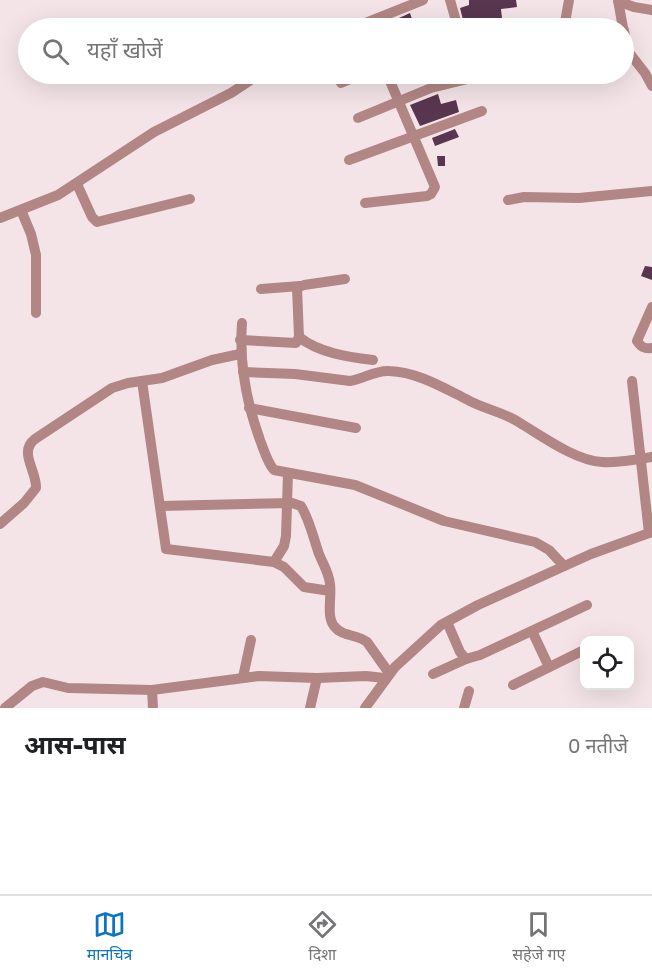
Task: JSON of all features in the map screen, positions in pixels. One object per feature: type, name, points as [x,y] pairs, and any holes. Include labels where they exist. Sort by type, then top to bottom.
[{"type":"street","points":[[384,18],[423,0]]},
{"type":"street","points":[[450,0],[455,18]]},
{"type":"street","points":[[566,18],[569,0]]},
{"type":"street","points":[[618,0],[634,7],[652,10]]},
{"type":"street","points":[[618,0],[621,18]]},
{"type":"street","points":[[634,59],[652,86]]},
{"type":"street","points":[[0,218],[58,195],[154,132],[245,84]]},
{"type":"street","points":[[365,203],[427,196],[434,191],[435,182],[392,84]]},
{"type":"street","points":[[358,118],[443,84]]},
{"type":"street","points":[[349,160],[483,111]]},
{"type":"street","points":[[77,184],[92,217],[97,222],[190,199]]},
{"type":"street","points":[[508,200],[524,197],[579,198],[652,192]]},
{"type":"street","points":[[21,210],[31,234],[36,255],[36,314]]},
{"type":"street","points":[[261,289],[345,279]]},
{"type":"street","points":[[240,340],[296,343],[299,337],[297,292],[300,286]]},
{"type":"street","points":[[652,307],[637,341],[646,349],[652,348]]},
{"type":"street","points":[[242,323],[240,354],[249,408],[271,466],[278,471],[355,485],[444,521],[535,542],[549,550],[564,566]]},
{"type":"street","points":[[299,337],[326,351],[373,360]]},
{"type":"street","points":[[0,524],[24,503],[36,488],[27,452],[30,443],[104,393],[123,384],[162,378],[212,360],[240,354]]},
{"type":"street","points":[[243,372],[295,374],[350,381],[387,370],[393,371],[436,383],[473,403],[520,423],[562,448],[595,461],[647,458]]},
{"type":"street","points":[[142,381],[161,506],[164,545],[168,550],[274,562],[284,567],[304,588],[330,591]]},
{"type":"street","points":[[366,708],[387,676],[421,641],[447,622],[478,605],[564,566],[603,549],[651,533],[647,458],[632,381]]},
{"type":"street","points":[[249,408],[356,428]]},
{"type":"street","points":[[274,562],[284,546],[288,473]]},
{"type":"street","points":[[161,506],[287,503],[301,506],[310,522],[329,578],[331,617],[334,626],[345,634],[367,642],[387,676]]},
{"type":"street","points":[[433,674],[480,655],[587,605]]},
{"type":"street","points":[[447,622],[460,652],[466,659]]},
{"type":"street","points":[[532,631],[549,667]]},
{"type":"street","points":[[243,677],[251,640]]},
{"type":"street","points":[[513,685],[580,652]]},
{"type":"street","points":[[10,706],[32,686],[43,682],[68,688],[152,690],[243,677],[387,676]]},
{"type":"street","points":[[310,708],[317,678]]},
{"type":"street","points":[[152,690],[153,708]]},
{"type":"street","points":[[464,708],[469,691]]},
{"type":"building","points":[[469,0],[516,0],[517,7],[501,9],[502,18],[462,18],[460,8],[469,5]]},
{"type":"building","points":[[410,13],[412,18],[399,18]]},
{"type":"building","points":[[438,94],[441,104],[456,100],[459,112],[420,126],[410,105]]},
{"type":"building","points":[[455,129],[459,137],[435,146],[432,138]]},
{"type":"building","points":[[437,156],[445,156],[445,166],[438,166]]},
{"type":"building","points":[[645,266],[652,267],[652,280],[641,276]]}]
